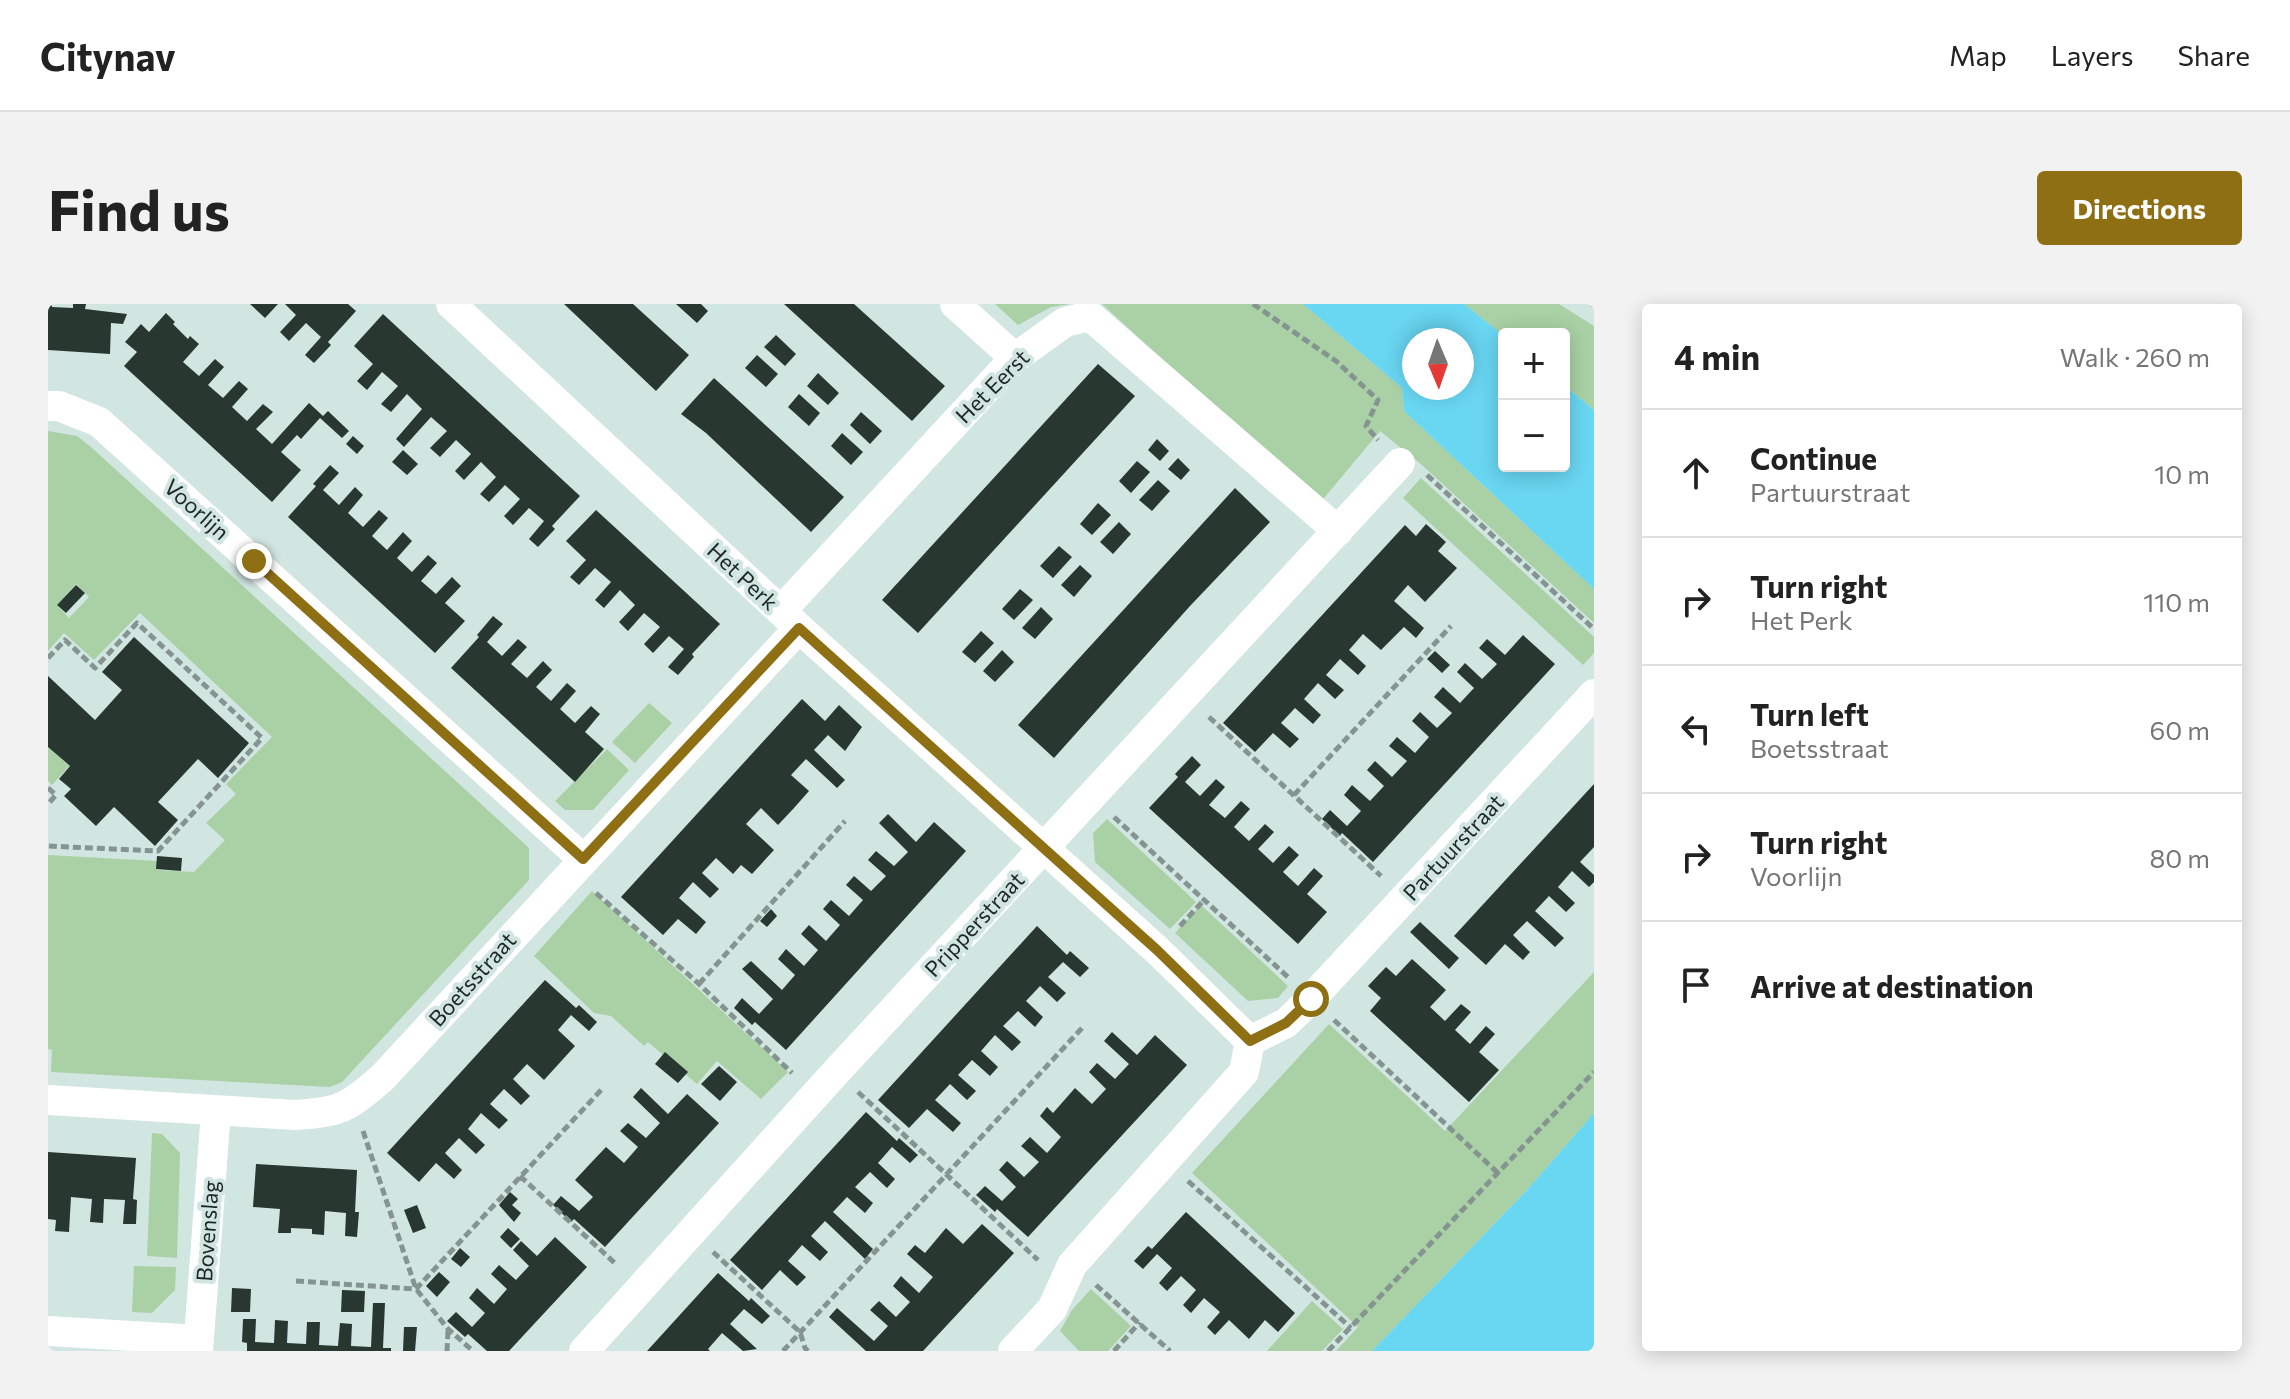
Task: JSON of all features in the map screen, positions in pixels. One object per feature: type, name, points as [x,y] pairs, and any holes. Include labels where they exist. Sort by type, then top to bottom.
[{"type":"street","name":"Het Perk","points":[[451,304],[790,619],[1157,950],[1250,1041]]},
{"type":"street","points":[[955,304],[1015,358]]},
{"type":"street","name":"Het Eerst","points":[[790,619],[1015,358],[1065,322],[1090,316],[1338,531]]},
{"type":"street","name":"Voorlijn","points":[[48,406],[59,406],[99,422],[577,865]]},
{"type":"street","name":"Pripperstraat","points":[[584,1351],[836,1072],[1400,463]]},
{"type":"street","name":"Boetsstraat","points":[[48,1100],[307,1114],[330,1113],[353,1104],[383,1077],[577,865],[790,619]]},
{"type":"street","name":"Partuurstraat","points":[[1250,1041],[1286,1023],[1311,999],[1594,694]]},
{"type":"street","points":[[1013,1351],[1052,1309],[1072,1265],[1244,1072],[1250,1041]]},
{"type":"street","name":"Bovenslag","points":[[198,1345],[216,1111]]},
{"type":"street","points":[[48,1331],[198,1345]]},
{"type":"path","points":[[1253,304],[1336,361],[1378,400],[1366,426],[1400,463],[1420,470],[1594,629]]},
{"type":"path","points":[[48,658],[65,640],[95,668],[137,623],[262,738],[158,851],[48,846]]},
{"type":"path","points":[[1294,795],[1451,626]]},
{"type":"path","points":[[1186,696],[1405,898]]},
{"type":"path","points":[[48,788],[56,795],[48,804]]},
{"type":"path","points":[[1092,797],[1498,1173]]},
{"type":"path","points":[[699,984],[845,821]]},
{"type":"path","points":[[577,865],[816,1096]]},
{"type":"path","points":[[783,1351],[1083,1027]]},
{"type":"path","points":[[836,1072],[1038,1260],[1072,1265],[1170,1351]]},
{"type":"path","points":[[1328,1351],[1594,1072]]},
{"type":"path","points":[[416,1289],[603,1088]]},
{"type":"path","points":[[353,1104],[416,1289],[448,1329],[473,1351]]},
{"type":"path","points":[[1166,1161],[1351,1328]]},
{"type":"path","points":[[520,1176],[641,1286]]},
{"type":"path","points":[[690,1231],[800,1332],[808,1351]]},
{"type":"path","points":[[296,1281],[416,1289]]},
{"type":"path","points":[[1114,1351],[1140,1322]]},
{"type":"path","points":[[447,1351],[448,1329]]},
{"type":"green space","points":[[995,304],[1070,304],[1051,307],[1018,325]]},
{"type":"green space","points":[[1102,304],[1303,304],[1402,388],[1404,411],[1594,589],[1594,623],[1422,465],[1380,431],[1319,504]]},
{"type":"green space","points":[[1464,304],[1559,304],[1594,326],[1594,410],[1570,390],[1570,328],[1498,328],[1498,331]]},
{"type":"green space","points":[[48,431],[77,436],[91,447],[529,848],[529,880],[342,1082],[330,1087],[51,1072],[52,1050],[48,1049],[48,855],[157,861],[157,870],[194,872],[225,840],[206,823],[236,794],[226,784],[272,737],[140,613],[94,660],[64,633],[48,651]],"holes":[[[76,584],[89,597],[69,618],[57,605]]]},
{"type":"green space","points":[[1421,478],[1594,637],[1594,653],[1583,665],[1403,498]]},
{"type":"green space","points":[[649,703],[672,723],[635,763],[612,742]]},
{"type":"green space","points":[[48,747],[69,766],[52,785],[48,781]]},
{"type":"green space","points":[[607,749],[629,770],[593,810],[565,810],[555,801]]},
{"type":"green space","points":[[1107,819],[1196,902],[1170,929],[1095,862],[1093,833]]},
{"type":"green space","points":[[592,891],[788,1072],[761,1099],[717,1061],[697,1084],[648,1042],[644,1046],[611,1016],[594,1013],[534,956]]},
{"type":"green space","points":[[1201,905],[1288,986],[1278,998],[1248,1001],[1175,933]]},
{"type":"green space","points":[[1594,972],[1594,1113],[1527,1190],[1372,1351],[1336,1351],[1358,1327],[1192,1173],[1329,1024],[1445,1131]]},
{"type":"green space","points":[[152,1133],[162,1134],[180,1153],[177,1258],[147,1256]]},
{"type":"green space","points":[[134,1266],[176,1267],[175,1290],[152,1313],[132,1312]]},
{"type":"green space","points":[[1091,1289],[1131,1326],[1108,1351],[1079,1351],[1060,1331],[1072,1310]]},
{"type":"green space","points":[[1312,1301],[1343,1329],[1322,1351],[1267,1351]]},
{"type":"water","points":[[1303,304],[1464,304],[1498,331],[1498,472],[1570,472],[1570,390],[1594,410],[1594,589],[1404,411],[1403,400],[1474,400],[1474,328],[1402,328],[1402,388]]},
{"type":"water","points":[[1594,1113],[1594,1351],[1372,1351],[1527,1190]]},
{"type":"building","points":[[48,304],[73,308],[73,304],[86,304],[85,309],[127,314],[123,324],[111,323],[110,354],[48,350]]},
{"type":"building","points":[[250,304],[278,304],[265,318]]},
{"type":"building","points":[[285,304],[348,304],[356,311],[314,363],[305,355],[321,337],[306,323],[289,341],[280,332],[296,315]]},
{"type":"building","points":[[564,304],[633,304],[689,355],[656,391]]},
{"type":"building","points":[[676,304],[701,304],[708,311],[697,323]]},
{"type":"building","points":[[784,304],[854,304],[945,386],[912,421]]},
{"type":"building","points":[[166,313],[188,339],[190,336],[199,344],[183,362],[199,376],[215,359],[224,367],[208,385],[223,398],[239,381],[248,389],[232,407],[247,421],[263,404],[273,412],[256,429],[272,444],[309,403],[323,416],[328,411],[349,431],[342,438],[320,418],[301,439],[297,435],[281,452],[301,470],[272,502],[124,366],[137,352],[125,342],[141,324],[149,332]]},
{"type":"building","points":[[383,314],[580,496],[552,526],[555,529],[538,547],[529,539],[544,521],[529,508],[513,525],[504,516],[520,499],[505,485],[489,502],[480,494],[496,477],[481,462],[464,480],[455,471],[471,454],[456,440],[440,457],[430,448],[447,431],[431,417],[404,447],[396,439],[422,409],[407,394],[391,412],[381,404],[398,386],[382,372],[367,390],[357,381],[373,364],[354,346]]},
{"type":"building","points":[[776,335],[796,354],[785,366],[764,347]]},
{"type":"building","points":[[757,355],[778,374],[766,387],[745,368]]},
{"type":"building","points":[[1098,364],[1135,396],[918,633],[882,600]]},
{"type":"building","points":[[818,373],[839,393],[828,405],[807,386]]},
{"type":"building","points":[[714,378],[844,497],[811,532],[706,433],[681,414]]},
{"type":"building","points":[[799,394],[820,413],[809,426],[788,407]]},
{"type":"building","points":[[861,412],[882,431],[870,444],[850,425]]},
{"type":"building","points":[[842,433],[863,452],[851,465],[831,446]]},
{"type":"building","points":[[353,436],[364,446],[357,454],[346,444]]},
{"type":"building","points":[[1157,439],[1169,451],[1160,461],[1148,450]]},
{"type":"building","points":[[403,450],[418,464],[407,475],[392,462]]},
{"type":"building","points":[[1178,458],[1190,470],[1181,480],[1168,469]]},
{"type":"building","points":[[1137,461],[1150,472],[1131,493],[1119,481]]},
{"type":"building","points":[[330,465],[339,473],[323,490],[339,505],[355,487],[363,495],[348,513],[363,527],[379,510],[388,518],[372,536],[387,550],[403,532],[412,541],[397,558],[412,572],[428,555],[437,563],[421,581],[436,594],[452,577],[461,586],[445,603],[465,621],[435,653],[288,517]]},
{"type":"building","points":[[1158,480],[1170,491],[1152,511],[1139,500]]},
{"type":"building","points":[[1235,488],[1270,522],[1054,758],[1018,725]]},
{"type":"building","points":[[1098,503],[1111,515],[1092,535],[1080,524]]},
{"type":"building","points":[[596,510],[720,624],[692,654],[694,657],[678,675],[668,667],[684,649],[669,636],[653,653],[644,644],[660,627],[644,613],[628,631],[619,622],[635,605],[620,590],[604,608],[595,600],[611,582],[595,568],[579,585],[570,577],[586,560],[566,541]]},
{"type":"building","points":[[1119,522],[1131,534],[1113,554],[1100,542]]},
{"type":"building","points":[[1426,524],[1446,542],[1438,551],[1457,568],[1425,602],[1408,585],[1394,601],[1424,628],[1416,638],[1404,627],[1381,650],[1363,634],[1349,650],[1366,666],[1358,675],[1340,659],[1326,675],[1344,690],[1335,699],[1318,683],[1304,699],[1321,715],[1313,724],[1295,708],[1281,723],[1299,739],[1290,748],[1273,733],[1255,752],[1223,723],[1405,525],[1416,536]]},
{"type":"building","points":[[1059,546],[1072,557],[1053,578],[1040,566]]},
{"type":"building","points":[[1080,565],[1092,576],[1074,597],[1061,585]]},
{"type":"building","points":[[76,585],[85,593],[66,613],[57,605]]},
{"type":"building","points":[[1020,589],[1033,600],[1014,620],[1002,609]]},
{"type":"building","points":[[1041,607],[1053,619],[1035,639],[1022,628]]},
{"type":"building","points":[[493,616],[503,624],[487,642],[502,656],[518,639],[527,647],[511,664],[527,678],[543,661],[552,670],[536,687],[551,701],[567,683],[576,691],[560,709],[575,723],[591,706],[600,714],[585,732],[604,749],[575,782],[451,668]]},
{"type":"building","points":[[981,631],[994,643],[975,663],[962,652]]},
{"type":"building","points":[[1523,635],[1555,664],[1373,862],[1322,819],[1330,810],[1347,826],[1361,811],[1344,795],[1352,785],[1370,801],[1384,786],[1367,770],[1375,761],[1392,777],[1407,761],[1389,746],[1397,737],[1415,753],[1429,737],[1412,721],[1420,712],[1437,728],[1452,713],[1434,697],[1443,687],[1460,703],[1474,688],[1457,672],[1465,663],[1482,679],[1497,664],[1479,648],[1487,639],[1505,655]]},
{"type":"building","points":[[134,637],[249,743],[218,778],[198,759],[158,802],[178,820],[155,846],[114,807],[96,826],[64,796],[71,789],[59,779],[70,766],[48,747],[48,676],[95,720],[122,690],[102,672]]},
{"type":"building","points":[[1002,650],[1014,662],[995,682],[983,671]]},
{"type":"building","points":[[1435,651],[1450,665],[1442,673],[1427,659]]},
{"type":"building","points":[[802,699],[825,721],[839,705],[862,727],[845,751],[828,735],[814,750],[845,780],[837,788],[806,759],[791,775],[809,791],[794,808],[778,825],[761,808],[746,824],[774,850],[752,874],[741,865],[733,874],[716,858],[702,873],[719,889],[710,898],[693,882],[679,898],[706,922],[696,934],[678,919],[663,935],[621,897]]},
{"type":"building","points":[[1192,756],[1201,765],[1185,782],[1200,796],[1216,779],[1225,787],[1209,805],[1225,818],[1241,801],[1250,809],[1234,827],[1249,841],[1265,824],[1274,832],[1258,849],[1273,863],[1289,846],[1299,855],[1283,872],[1298,886],[1314,868],[1323,876],[1307,894],[1327,912],[1298,944],[1149,808],[1178,777],[1175,774]]},
{"type":"building","points":[[1594,784],[1594,847],[1580,862],[1594,875],[1594,882],[1589,887],[1572,871],[1558,887],[1575,903],[1566,912],[1549,896],[1535,911],[1564,938],[1555,947],[1527,921],[1513,935],[1530,952],[1523,960],[1505,944],[1486,965],[1454,936]]},
{"type":"building","points":[[888,814],[916,842],[934,822],[966,851],[786,1050],[734,1008],[742,998],[759,1014],[773,999],[742,969],[751,961],[782,990],[795,975],[778,959],[786,949],[804,966],[818,950],[801,934],[809,925],[826,941],[840,925],[823,909],[831,900],[849,916],[863,900],[846,885],[854,876],[871,891],[886,876],[868,860],[876,851],[894,866],[908,852],[879,823]]},
{"type":"building","points":[[157,856],[182,858],[181,871],[156,869]]},
{"type":"building","points":[[771,909],[777,916],[767,927],[760,921]]},
{"type":"building","points":[[1420,922],[1459,958],[1449,969],[1410,932]]},
{"type":"building","points":[[1037,926],[1067,955],[1070,951],[1089,968],[1080,977],[1063,962],[1048,977],[1066,993],[1057,1002],[1040,986],[1026,1001],[1043,1017],[1035,1027],[1018,1011],[1003,1026],[1021,1042],[1012,1051],[995,1035],[981,1051],[998,1067],[990,1076],[972,1060],[958,1075],[976,1091],[967,1100],[950,1084],[935,1100],[961,1123],[953,1132],[927,1109],[909,1128],[878,1100]]},
{"type":"building","points":[[1412,959],[1446,990],[1430,1007],[1445,1021],[1461,1004],[1471,1012],[1455,1030],[1470,1044],[1486,1026],[1495,1034],[1479,1052],[1499,1070],[1469,1102],[1370,1011],[1381,998],[1368,986],[1386,967],[1396,976]]},
{"type":"building","points":[[545,980],[597,1022],[589,1031],[571,1015],[558,1030],[575,1046],[544,1080],[527,1064],[513,1079],[530,1096],[521,1105],[504,1089],[490,1104],[508,1120],[499,1129],[481,1113],[468,1129],[485,1145],[476,1154],[459,1138],[445,1153],[462,1170],[454,1179],[436,1163],[419,1182],[387,1153]]},
{"type":"building","points":[[1112,1032],[1137,1055],[1155,1035],[1187,1065],[1028,1237],[976,1195],[985,1186],[1002,1201],[1016,1187],[999,1170],[1007,1161],[1024,1177],[1039,1162],[1021,1146],[1030,1137],[1047,1153],[1061,1137],[1040,1116],[1047,1107],[1053,1113],[1075,1088],[1092,1104],[1106,1089],[1089,1072],[1097,1063],[1115,1079],[1129,1064],[1104,1041]]},
{"type":"building","points":[[665,1052],[688,1072],[678,1083],[655,1064]]},
{"type":"building","points":[[719,1066],[737,1082],[720,1101],[701,1084]]},
{"type":"building","points":[[641,1088],[668,1114],[687,1094],[719,1123],[605,1247],[553,1205],[561,1196],[579,1211],[593,1197],[575,1180],[606,1147],[624,1163],[638,1147],[620,1131],[628,1123],[646,1138],[660,1123],[633,1097]]},
{"type":"building","points":[[866,1112],[897,1141],[899,1138],[918,1155],[910,1163],[892,1147],[878,1163],[895,1179],[887,1188],[870,1172],[855,1187],[873,1203],[865,1213],[847,1197],[833,1212],[873,1249],[865,1259],[825,1221],[811,1236],[828,1252],[820,1261],[802,1245],[788,1261],[806,1277],[797,1286],[780,1270],[762,1290],[730,1260]]},
{"type":"building","points":[[48,1152],[136,1158],[133,1199],[137,1200],[136,1224],[123,1224],[125,1200],[104,1199],[103,1223],[90,1222],[92,1199],[71,1197],[69,1232],[55,1231],[56,1220],[48,1219]]},
{"type":"building","points":[[256,1164],[357,1170],[357,1237],[345,1236],[346,1213],[325,1211],[324,1235],[312,1234],[312,1229],[291,1228],[291,1233],[278,1233],[280,1209],[253,1207]]},
{"type":"building","points":[[510,1192],[518,1199],[512,1205],[521,1213],[514,1222],[499,1205]]},
{"type":"building","points":[[417,1205],[426,1228],[413,1233],[404,1210]]},
{"type":"building","points":[[1186,1212],[1295,1313],[1278,1332],[1265,1320],[1249,1339],[1229,1320],[1215,1335],[1207,1327],[1220,1312],[1204,1298],[1191,1313],[1183,1305],[1196,1290],[1181,1276],[1167,1291],[1159,1283],[1172,1268],[1157,1254],[1143,1269],[1134,1261],[1148,1246],[1152,1249]]},
{"type":"building","points":[[982,1224],[1014,1253],[923,1351],[866,1351],[829,1317],[837,1308],[874,1341],[888,1326],[870,1310],[879,1301],[896,1317],[910,1302],[893,1286],[901,1276],[919,1293],[933,1277],[907,1254],[915,1245],[925,1253],[946,1228],[963,1244]]},
{"type":"building","points":[[508,1228],[520,1239],[511,1248],[500,1237]]},
{"type":"building","points":[[555,1237],[587,1267],[509,1351],[487,1351],[447,1321],[456,1312],[472,1327],[485,1313],[469,1298],[477,1288],[494,1304],[507,1289],[491,1274],[499,1265],[516,1280],[529,1266],[513,1250],[521,1241],[537,1256]]},
{"type":"building","points":[[460,1248],[470,1257],[461,1267],[451,1259]]},
{"type":"building","points":[[439,1272],[450,1282],[437,1297],[426,1286]]},
{"type":"building","points":[[718,1273],[770,1316],[762,1324],[744,1309],[730,1324],[757,1349],[743,1351],[722,1333],[708,1349],[710,1351],[647,1351]]},
{"type":"building","points":[[232,1288],[251,1289],[250,1312],[231,1312]]},
{"type":"building","points":[[342,1290],[365,1291],[364,1312],[341,1312]]},
{"type":"building","points":[[373,1303],[385,1303],[383,1348],[391,1348],[391,1351],[247,1351],[247,1343],[242,1342],[243,1319],[256,1319],[255,1342],[274,1343],[275,1320],[288,1321],[287,1343],[306,1344],[307,1322],[320,1322],[319,1345],[338,1346],[340,1323],[352,1324],[351,1346],[371,1347]]},
{"type":"building","points":[[404,1327],[417,1327],[415,1351],[403,1351]]},
{"type":"route","points":[[254,561],[583,859],[799,628],[1157,950],[1250,1041],[1286,1023],[1311,999]]}]
